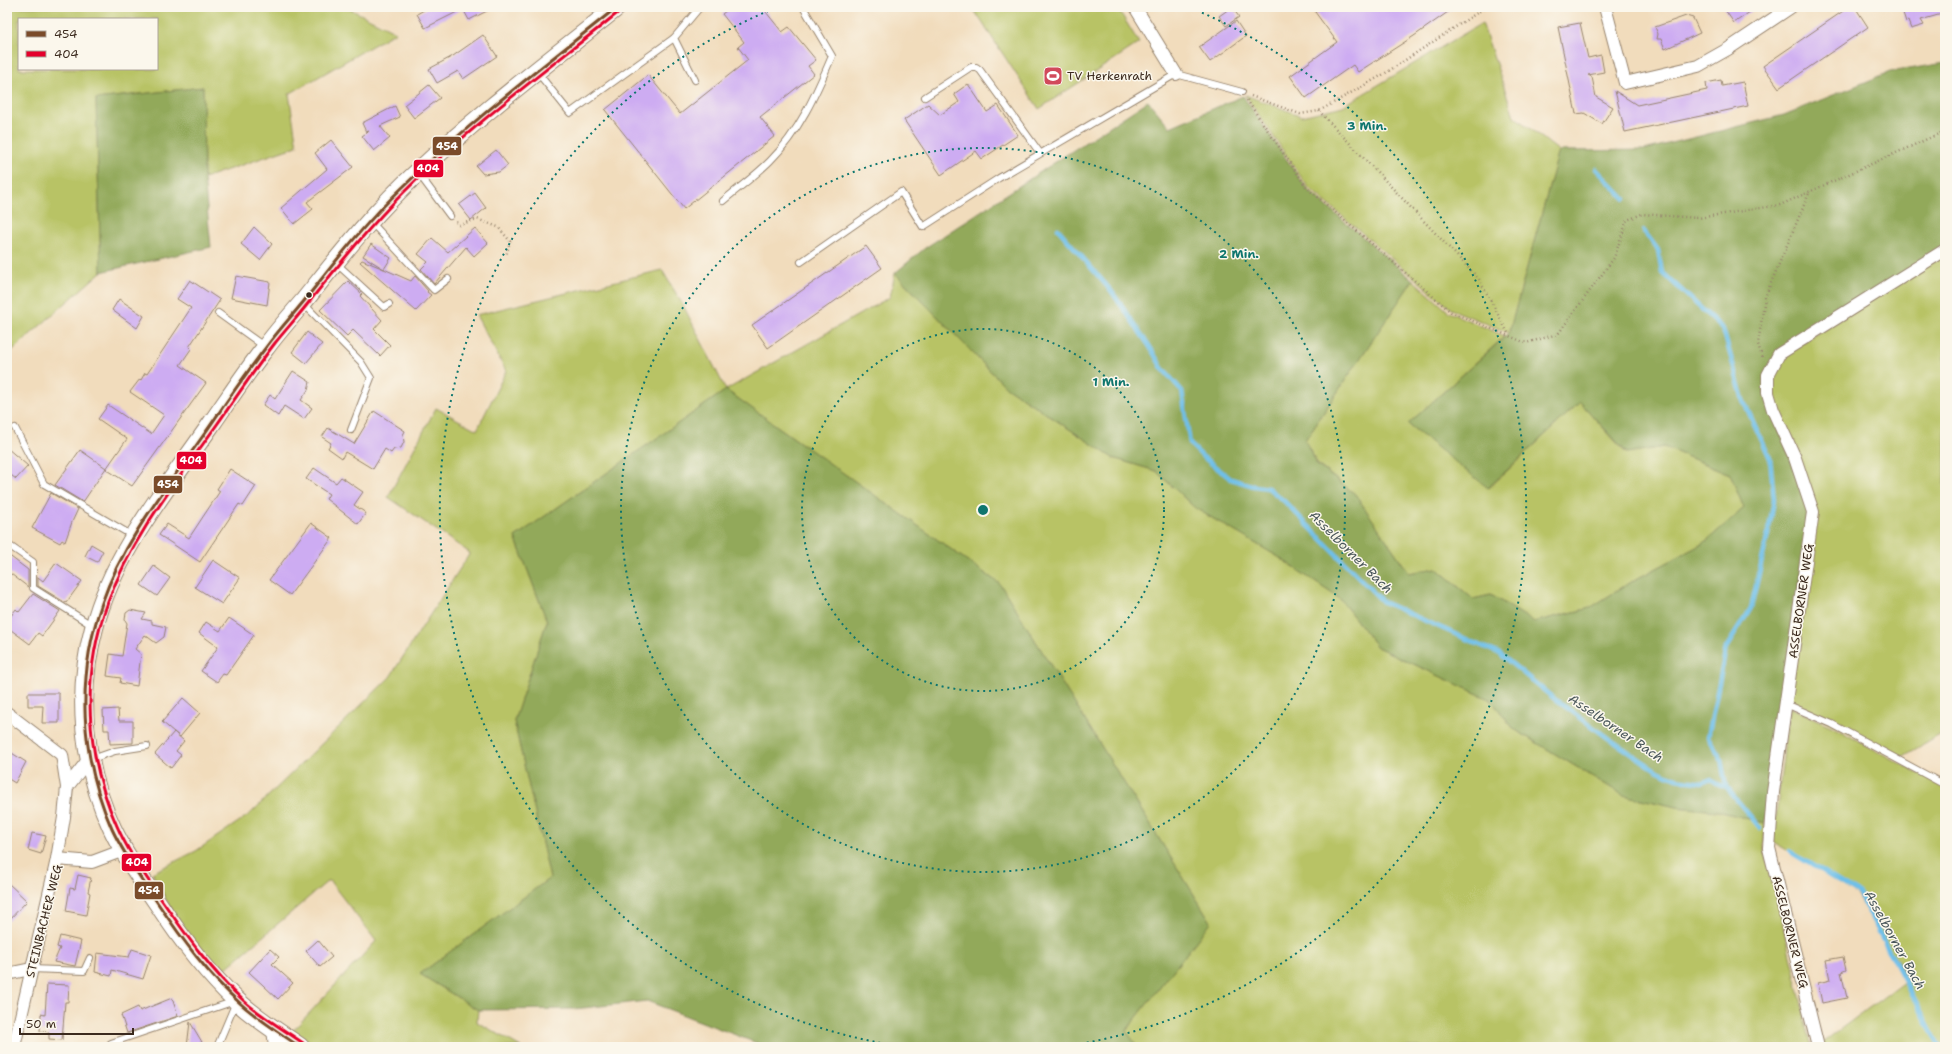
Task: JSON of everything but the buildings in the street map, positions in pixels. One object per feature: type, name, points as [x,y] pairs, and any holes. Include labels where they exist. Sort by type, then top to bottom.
[{"type":"main road","points":[[300,1047],[273,1029],[237,1001],[191,950],[166,915],[124,850],[105,813],[89,760],[84,718],[84,686],[94,627],[104,599],[133,537],[266,347],[334,261],[369,220],[417,172],[480,117],[617,7]]},
{"type":"street","points":[[1135,7],[1176,74]]},
{"type":"street","points":[[1605,7],[1625,83],[1698,66],[1728,49],[1791,7]]},
{"type":"street","points":[[1768,374],[1780,354],[1945,250]]},
{"type":"street","name":"ASSELBORNER WEG","points":[[1768,374],[1768,393],[1773,410],[1795,458],[1813,512],[1773,792],[1769,848],[1817,1045]]},
{"type":"street","points":[[7,713],[62,755],[67,787],[57,859]]},
{"type":"street","points":[[67,787],[89,760]]},
{"type":"street","name":"STEINBACHER WEG","points":[[14,1047],[57,859],[92,862],[124,850]]},
{"type":"street","points":[[7,974],[31,969]]},
{"type":"street","points":[[273,1029],[275,1047]]},
{"type":"lane","points":[[537,71],[570,113],[674,38],[700,7]]},
{"type":"lane","points":[[723,201],[770,161],[789,138],[813,100],[832,56],[803,7]]},
{"type":"lane","points":[[674,38],[695,80]]},
{"type":"lane","points":[[925,97],[971,67],[976,67],[980,70],[1040,154]]},
{"type":"lane","points":[[801,262],[901,192],[923,227],[1040,154],[1176,74],[1242,92]]},
{"type":"lane","points":[[417,172],[450,216]]},
{"type":"lane","points":[[369,220],[434,290],[448,279]]},
{"type":"lane","points":[[334,261],[384,307],[389,304]]},
{"type":"lane","points":[[302,302],[360,362],[371,378],[351,430]]},
{"type":"lane","points":[[218,313],[266,347]]},
{"type":"lane","points":[[15,428],[44,484],[133,537]]},
{"type":"lane","points":[[7,544],[33,562],[33,588],[94,627]]},
{"type":"lane","points":[[1786,704],[1832,724],[1945,785]]},
{"type":"lane","points":[[89,760],[115,751],[146,746]]},
{"type":"lane","points":[[31,969],[84,971],[90,958]]},
{"type":"lane","points":[[112,1043],[237,1001]]},
{"type":"lane","points":[[217,1047],[237,1001]]},
{"type":"path","points":[[1242,92],[1300,114],[1319,111],[1384,74],[1486,7]]},
{"type":"path","points":[[1242,92],[1307,188],[1451,312],[1526,343],[1558,334],[1614,258],[1627,220],[1642,214],[1698,218],[1780,206],[1945,130]]},
{"type":"path","points":[[1319,111],[1478,279],[1510,336]]},
{"type":"path","points":[[1768,374],[1758,344],[1765,297],[1810,191]]},
{"type":"path","points":[[450,216],[459,225],[476,219],[498,227],[510,241],[506,256]]},
{"type":"green space","points":[[7,7],[346,7],[396,32],[289,94],[297,146],[204,178],[203,87],[96,99],[101,272],[7,355]]},
{"type":"green space","name":"TV Herkenrath","points":[[972,7],[1117,7],[1139,43],[1039,109]]},
{"type":"green space","points":[[1482,23],[1514,116],[1559,151],[1509,333],[1451,309],[1308,187],[1245,95],[1302,116],[1343,106]]},
{"type":"green space","points":[[1945,63],[1945,247],[1778,353],[1764,391],[1810,511],[1765,823],[1718,811],[1677,807],[1623,795],[1514,729],[1491,700],[1377,647],[1340,599],[1277,556],[1195,508],[1156,471],[1113,458],[1006,387],[895,273],[925,248],[1148,101],[1170,127],[1243,96],[1307,189],[1413,280],[1305,440],[1317,465],[1355,494],[1409,573],[1436,568],[1473,599],[1491,595],[1534,622],[1590,608],[1629,583],[1704,543],[1744,508],[1730,474],[1664,447],[1627,453],[1580,402],[1488,488],[1408,424],[1509,333],[1559,151],[1644,150],[1784,115],[1890,72]]},
{"type":"green space","points":[[203,87],[204,178],[211,247],[101,272],[96,99]]},
{"type":"green space","points":[[1945,253],[1945,732],[1900,758],[1789,702],[1776,410],[1771,374],[1781,356]]},
{"type":"green space","points":[[662,270],[683,305],[726,390],[515,537],[547,621],[514,721],[550,878],[420,974],[478,1010],[477,1022],[521,1047],[311,1047],[289,1035],[376,941],[329,880],[218,975],[173,913],[152,873],[196,851],[250,814],[390,677],[470,553],[388,497],[436,408],[477,430],[506,371],[476,315]]},
{"type":"green space","name":"Asselborner Bach","points":[[895,273],[1006,387],[1113,458],[1156,471],[1195,508],[1277,556],[1340,599],[1377,647],[1491,700],[1514,729],[1623,795],[1677,807],[1718,811],[1765,823],[1764,846],[1812,1047],[1138,1047],[1126,1031],[1211,922],[1000,584],[726,390],[890,297]]},
{"type":"green space","points":[[1413,280],[1449,312],[1505,336],[1408,424],[1489,488],[1580,402],[1626,453],[1664,447],[1730,474],[1744,508],[1704,543],[1629,583],[1590,608],[1534,622],[1491,595],[1473,599],[1436,568],[1409,573],[1355,494],[1318,465],[1305,440]]},
{"type":"green space","points":[[726,390],[1000,584],[1211,922],[1126,1031],[1138,1047],[767,1047],[647,1001],[574,1009],[478,1010],[420,974],[550,878],[514,721],[547,621],[515,537]]},
{"type":"green space","points":[[1789,707],[1831,726],[1945,788],[1945,1047],[1820,1047],[1819,1045],[1908,979],[1857,895],[1773,842]]},
{"type":"waterway","name":"Asselborner Bach","points":[[1596,169],[1625,199]]},
{"type":"waterway","name":"Asselborner Bach","points":[[1058,229],[1112,292],[1150,347],[1162,368],[1182,391],[1190,444],[1203,457],[1231,479],[1254,486],[1268,488],[1284,501],[1383,602],[1500,654],[1552,697],[1608,738],[1656,770],[1677,779],[1702,783],[1711,779],[1721,786],[1725,786]]},
{"type":"waterway","name":"Asselborner Bach","points":[[1644,231],[1658,250],[1662,272],[1723,329],[1743,400],[1770,458],[1774,500],[1768,534],[1751,608],[1726,648],[1708,737],[1721,759],[1726,787],[1760,828]]},
{"type":"waterway","name":"Asselborner Bach","points":[[1789,851],[1859,894],[1940,1047]]},
{"type":"transit line","name":"454","points":[[300,1047],[248,1010],[217,981],[176,929],[127,857],[112,829],[101,802],[93,774],[85,717],[85,688],[88,659],[102,603],[123,555],[166,487],[275,335],[356,237],[391,198],[481,116],[617,7]]},
{"type":"transit line","name":"404","points":[[303,1043],[251,1007],[221,977],[170,912],[121,836],[106,799],[98,771],[90,715],[91,686],[99,630],[118,578],[130,554],[157,509],[275,343],[335,270],[403,193],[429,168],[509,99],[620,11]]},
{"type":"place","name":"TV Herkenrath","points":[[1053,76]]}]
